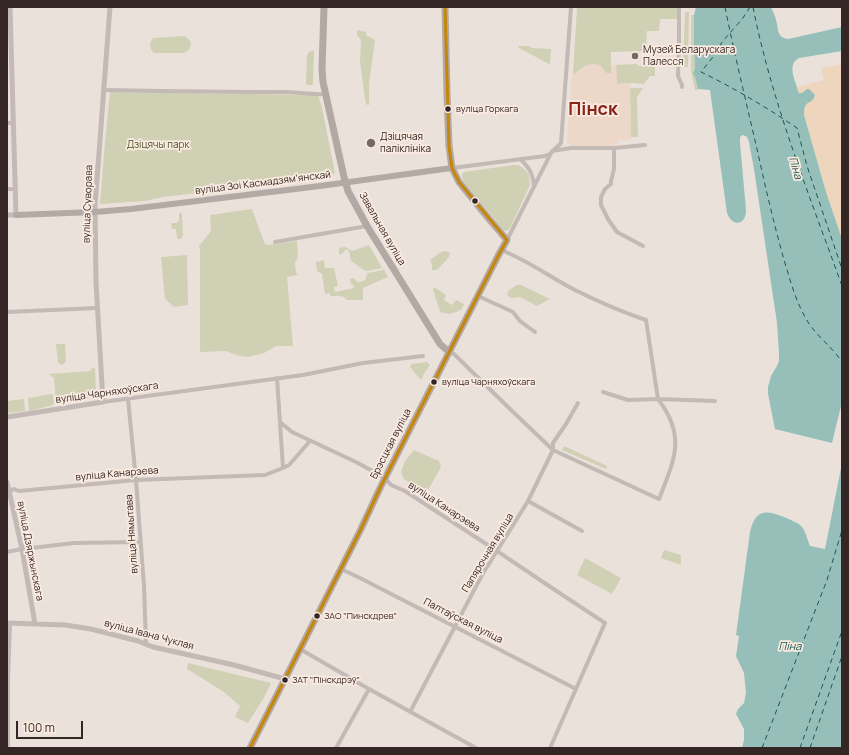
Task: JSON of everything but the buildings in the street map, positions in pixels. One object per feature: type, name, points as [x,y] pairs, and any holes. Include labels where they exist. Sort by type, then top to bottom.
[{"type":"main road","name":"Завальная вуліца","points":[[324,7],[322,69],[325,94],[348,190],[367,226],[440,344],[449,352]]},
{"type":"main road","points":[[445,7],[446,94],[449,146],[452,168],[459,182],[507,240]]},
{"type":"main road","name":"вуліца Зоі Касмадзямʼянскай","points":[[16,215],[130,209],[452,168]]},
{"type":"main road","name":"Брэсцкая вуліца","points":[[250,748],[360,531],[385,478],[507,240]]},
{"type":"street","points":[[10,7],[10,123],[16,215]]},
{"type":"street","name":"вуліца Суворава","points":[[103,402],[97,308],[95,212],[110,7]]},
{"type":"street","name":"Брэсцкая вуліца","points":[[507,240],[548,158],[552,151],[561,144],[571,7]]},
{"type":"street","points":[[679,7],[680,43],[678,76],[682,88]]},
{"type":"street","points":[[104,90],[290,92],[325,94]]},
{"type":"street","name":"вуліца Зоі Касмадзямʼянскай","points":[[452,168],[545,156],[552,151],[571,148],[614,148],[645,145]]},
{"type":"street","points":[[614,148],[614,169],[610,184],[601,197],[601,205],[617,232],[643,246]]},
{"type":"street","points":[[520,159],[530,170],[534,180],[534,186]]},
{"type":"street","points":[[7,189],[15,188]]},
{"type":"street","name":"вуліца Зоі Касмадзямʼянскай","points":[[7,216],[16,215]]},
{"type":"street","points":[[275,242],[367,226]]},
{"type":"street","points":[[449,352],[454,354],[553,450],[659,499],[674,457],[676,442],[674,429],[662,404],[658,400],[646,320],[630,315],[576,290],[501,250]]},
{"type":"street","points":[[478,296],[513,312],[520,321],[535,332]]},
{"type":"street","points":[[7,312],[97,308]]},
{"type":"street","name":"вуліца Чарняхоўскага","points":[[7,417],[103,402],[303,375],[364,363],[423,356]]},
{"type":"street","points":[[277,378],[283,468]]},
{"type":"street","points":[[604,392],[628,400],[715,401]]},
{"type":"street","name":"вуліца Нямытава","points":[[128,399],[144,586],[146,644]]},
{"type":"street","name":"Папярочная вуліца","points":[[410,712],[482,575],[528,500],[553,450],[553,443],[578,403]]},
{"type":"street","name":"вуліца Канарэева","points":[[280,422],[292,432],[356,462],[385,478],[391,485],[405,491],[497,550],[554,590],[605,623],[576,689]]},
{"type":"street","name":"вуліца Канарэева","points":[[9,492],[14,489],[19,491],[136,480],[265,475],[289,465],[310,441]]},
{"type":"street","name":"вуліца Дзяржынскага","points":[[7,482],[9,499],[14,511],[22,549],[35,624]]},
{"type":"street","points":[[528,500],[582,531]]},
{"type":"street","points":[[7,552],[22,549],[26,545],[31,548],[74,543],[140,542]]},
{"type":"street","name":"Палтаўская вуліца","points":[[341,569],[576,689]]},
{"type":"street","points":[[8,623],[8,748]]},
{"type":"street","name":"вуліца Івана Чуклая","points":[[8,623],[65,625],[91,629],[123,636],[153,647],[234,665],[285,679]]},
{"type":"street","points":[[300,649],[476,748]]},
{"type":"street","points":[[336,748],[369,689]]},
{"type":"street","points":[[550,748],[576,689]]},
{"type":"green space","points":[[577,7],[677,7],[678,19],[660,19],[659,31],[647,31],[646,51],[611,52],[611,73],[606,73],[599,65],[592,64],[584,67],[573,75]]},
{"type":"green space","points":[[685,12],[689,12],[688,67],[683,66]]},
{"type":"green space","points":[[691,15],[694,15],[695,67],[693,70],[698,86],[696,91],[691,71]]},
{"type":"green space","points":[[357,30],[366,32],[366,35],[375,40],[369,83],[369,105],[367,105],[365,100],[360,61],[361,40],[357,35]]},
{"type":"green space","points":[[184,36],[191,44],[189,49],[184,53],[154,53],[150,47],[153,38]]},
{"type":"green space","points":[[519,46],[551,49],[550,64],[519,48]]},
{"type":"green space","points":[[310,51],[314,51],[313,84],[307,85],[307,55]]},
{"type":"green space","points":[[637,64],[638,66],[655,66],[655,76],[650,76],[644,84],[617,84],[616,65]]},
{"type":"green space","points":[[630,88],[643,88],[637,97],[638,137],[631,137]]},
{"type":"green space","name":"Дзіцячы парк","points":[[110,92],[318,95],[335,173],[325,178],[163,197],[145,201],[100,204]]},
{"type":"green space","points":[[514,165],[522,167],[526,171],[529,175],[530,185],[510,228],[504,231],[464,182],[462,174],[464,172]]},
{"type":"green space","points":[[252,209],[264,242],[267,245],[297,241],[298,257],[295,263],[296,273],[298,275],[287,277],[293,346],[276,346],[264,353],[248,357],[239,356],[226,351],[200,352],[199,246],[211,231],[210,215]]},
{"type":"green space","points":[[179,213],[182,214],[183,236],[181,239],[177,239],[176,229],[172,229],[171,223],[176,223],[179,221]]},
{"type":"green space","points":[[369,245],[382,268],[367,271],[351,261],[349,251],[346,249],[342,254],[339,254],[339,248],[345,247],[352,251]]},
{"type":"green space","points":[[446,251],[450,253],[449,257],[437,270],[432,270],[430,260],[441,252]]},
{"type":"green space","points":[[187,255],[188,305],[174,307],[165,299],[161,257]]},
{"type":"green space","points":[[324,260],[325,268],[334,268],[338,286],[334,287],[335,292],[354,288],[350,279],[354,278],[357,282],[363,281],[366,279],[367,273],[384,270],[388,277],[363,288],[363,300],[347,300],[341,296],[330,296],[330,293],[325,294],[322,274],[317,271],[316,262]]},
{"type":"green space","points":[[517,285],[521,285],[550,299],[537,306],[520,297],[509,297],[507,294],[509,290]]},
{"type":"green space","points":[[434,287],[446,295],[444,300],[452,305],[456,300],[464,304],[461,310],[450,314],[440,312],[433,289]]},
{"type":"green space","points":[[56,344],[65,344],[66,362],[62,365],[58,363]]},
{"type":"green space","points":[[427,362],[430,365],[422,379],[420,379],[410,367],[411,364]]},
{"type":"green space","points":[[92,368],[95,369],[95,396],[56,403],[54,378],[49,374],[90,371]]},
{"type":"green space","points":[[52,394],[54,402],[53,405],[29,411],[28,398]]},
{"type":"green space","points":[[24,399],[25,411],[7,413],[7,401]]},
{"type":"green space","points":[[564,446],[607,466],[606,469],[562,450]]},
{"type":"green space","points":[[414,450],[439,461],[441,467],[426,494],[404,479],[401,472],[405,461]]},
{"type":"green space","points":[[664,550],[681,555],[681,565],[661,558]]},
{"type":"green space","points":[[585,558],[621,578],[612,594],[577,575]]},
{"type":"green space","points":[[188,663],[271,683],[265,696],[248,723],[235,717],[240,706],[224,692],[187,669]]},
{"type":"sand","points":[[842,64],[842,239],[826,192],[804,115],[812,92],[807,89],[802,93],[799,93],[797,87],[824,80],[821,68]]},
{"type":"shaded area","points":[[593,64],[602,67],[606,73],[611,73],[611,65],[616,65],[617,84],[631,83],[631,140],[619,140],[619,142],[614,146],[572,146],[567,143],[571,84],[573,75],[579,72],[583,67]]},
{"type":"water","name":"Піна","points":[[696,7],[771,7],[781,36],[788,39],[842,27],[842,51],[799,58],[795,61],[792,69],[799,93],[809,89],[815,95],[814,98],[805,106],[804,115],[826,192],[842,239],[842,402],[832,443],[775,429],[768,387],[771,376],[779,361],[777,323],[749,142],[747,137],[743,135],[741,136],[740,143],[746,210],[744,219],[738,223],[732,221],[727,213],[710,90],[698,89],[693,73],[695,67],[694,15]]},
{"type":"water","name":"Піна","points":[[842,463],[842,748],[742,748],[744,729],[736,714],[738,709],[744,703],[746,693],[744,673],[736,656],[739,636],[736,635],[752,525],[758,515],[762,513],[766,512],[777,514],[801,526],[810,546],[825,549]]},
{"type":"ferry route","points":[[725,7],[765,185],[791,284],[799,305],[808,322],[842,362]]},
{"type":"ferry route","points":[[750,7],[743,18],[722,42],[717,52],[701,72],[750,98],[797,128],[807,166],[842,269]]},
{"type":"ferry route","points":[[753,7],[770,78],[792,148],[842,286]]},
{"type":"ferry route","points":[[762,748],[827,580],[842,530]]},
{"type":"ferry route","points":[[800,748],[842,631]]},
{"type":"ferry route","points":[[810,748],[842,656]]},
{"type":"transit line","points":[[250,748],[360,531],[381,486],[507,240],[459,182],[452,168],[449,146],[445,7]]},
{"type":"place","name":"Музей Беларускага Палесся","points":[[635,56]]},
{"type":"place","name":"вуліца Горкага","points":[[448,109]]},
{"type":"place","name":"Дзіцячая паліклініка","points":[[371,143]]},
{"type":"place","name":"вуліца Чарняхоўскага","points":[[434,382]]},
{"type":"place","name":"ЗАО \"Пинскдрев\"","points":[[317,616]]},
{"type":"place","name":"ЗАТ \"Пінскдрэў\"","points":[[285,680]]},
{"type":"district","name":"Пінск","points":[[593,110]]}]
